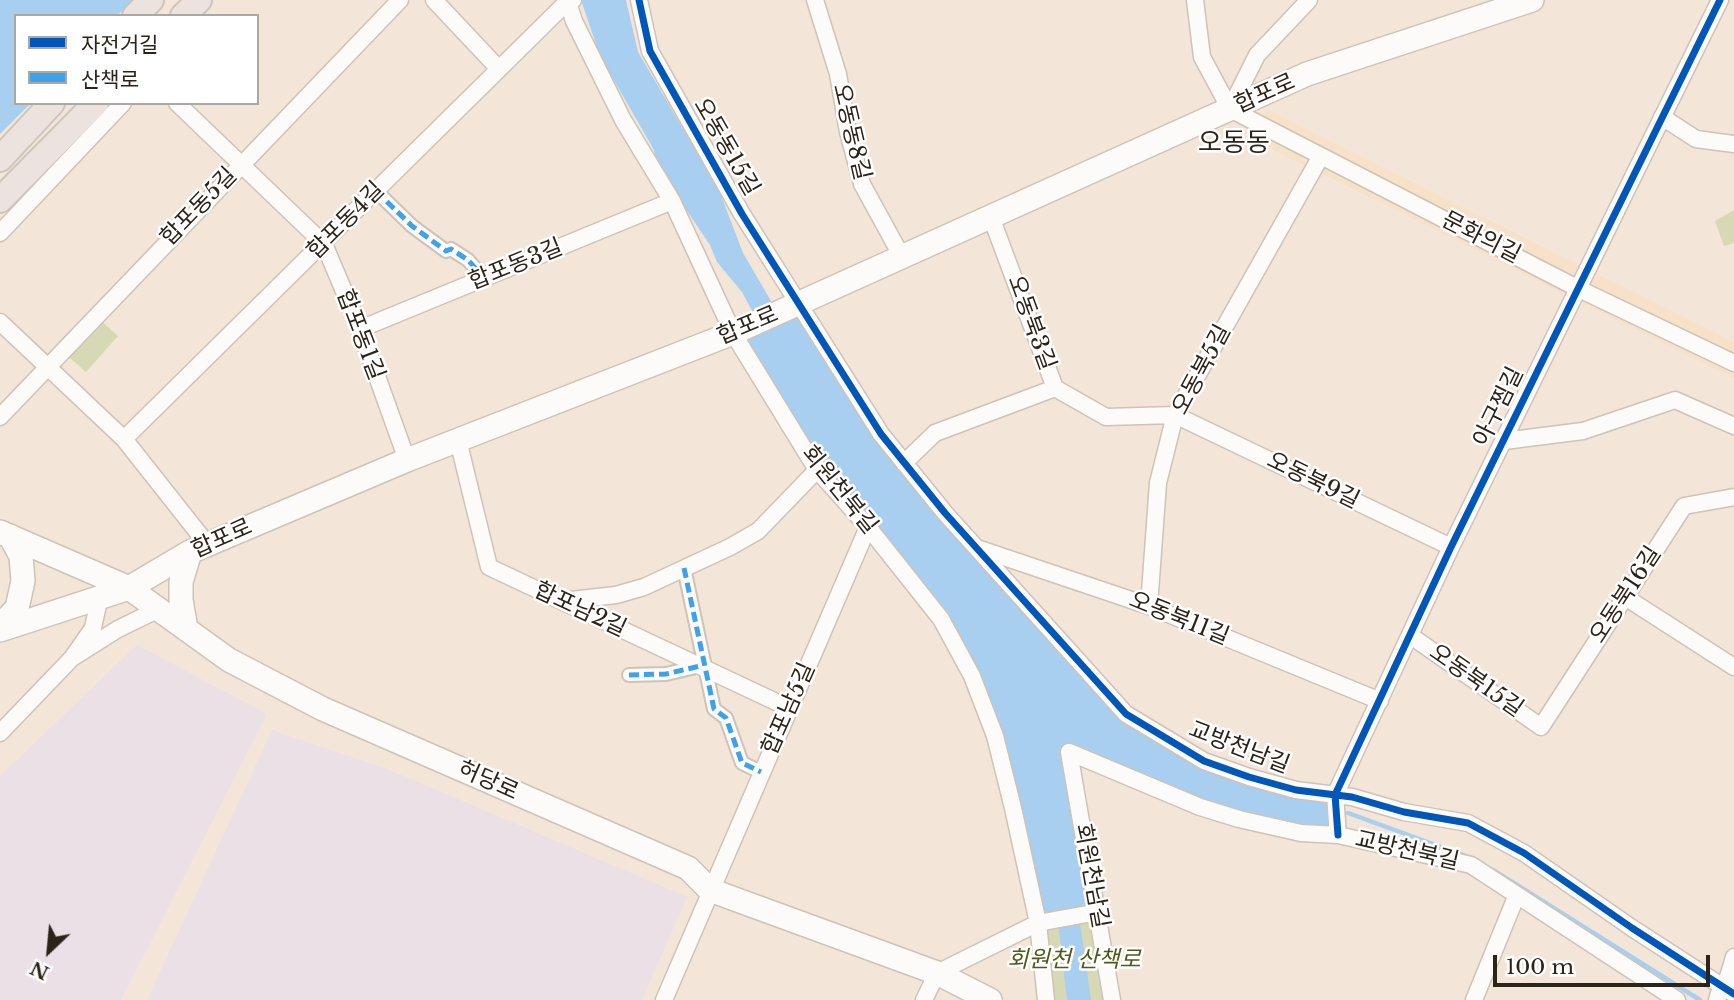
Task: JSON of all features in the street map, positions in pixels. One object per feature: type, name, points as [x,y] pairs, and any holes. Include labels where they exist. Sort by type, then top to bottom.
[{"type":"main road","points":[[137,14],[150,0]]},
{"type":"main road","points":[[185,14],[199,0]]},
{"type":"main road","name":"합포로","points":[[0,628],[99,600],[130,588],[198,548],[407,460],[733,333],[1307,75],[1532,0]]},
{"type":"main road","points":[[0,159],[50,105]]},
{"type":"main road","points":[[0,200],[94,105]]},
{"type":"main road","points":[[0,628],[17,608],[23,581],[21,556],[5,534]]},
{"type":"main road","name":"허당로","points":[[5,534],[130,588],[229,660],[323,709],[688,868],[710,890],[937,973],[990,1000]]},
{"type":"main road","points":[[186,629],[181,582],[198,548]]},
{"type":"street","name":"합포동5길","points":[[0,417],[400,0]]},
{"type":"street","points":[[434,0],[499,69]]},
{"type":"street","name":"합포동4길","points":[[124,439],[569,0]]},
{"type":"street","name":"회원천북길","points":[[569,0],[574,21],[623,120],[671,201],[733,333],[817,470],[868,527],[941,619],[972,676],[995,736],[1038,923],[1046,1000]]},
{"type":"street","name":"오동동15길","points":[[639,0],[649,51],[742,214],[801,303]]},
{"type":"street","name":"오동동8길","points":[[815,0],[838,74],[848,132],[862,184],[902,257]]},
{"type":"street","points":[[1195,0],[1202,57],[1230,109]]},
{"type":"street","points":[[1230,109],[1257,55],[1309,0]]},
{"type":"street","name":"아구찜길","points":[[1338,835],[1335,795],[1451,547],[1720,0]]},
{"type":"street","points":[[0,233],[121,105]]},
{"type":"street","name":"합포동1길","points":[[179,105],[324,244],[360,329],[407,460]]},
{"type":"street","name":"문화의길","points":[[1230,109],[1577,288],[1734,363]]},
{"type":"street","points":[[1662,117],[1696,139],[1734,144]]},
{"type":"street","name":"오동북5길","points":[[1149,606],[1158,483],[1175,415],[1321,156]]},
{"type":"street","points":[[376,191],[412,226],[446,251],[452,249],[468,260],[484,278]]},
{"type":"street","name":"합포동3길","points":[[360,329],[671,201]]},
{"type":"street","name":"오동북3길","points":[[991,217],[1055,388],[1106,417],[1175,415]]},
{"type":"street","name":"교방천남길","points":[[801,303],[881,434],[904,463],[975,547],[1135,719],[1205,761],[1296,790],[1335,795],[1404,812],[1468,823],[1524,853],[1724,992]]},
{"type":"street","points":[[0,322],[124,439],[198,548]]},
{"type":"street","points":[[904,463],[935,433],[1055,388]]},
{"type":"street","points":[[1504,441],[1583,431],[1675,400],[1734,425]]},
{"type":"street","name":"오동북9길","points":[[1175,415],[1451,547]]},
{"type":"street","name":"합포남2길","points":[[458,440],[489,567],[789,708]]},
{"type":"street","points":[[561,601],[616,594],[644,587],[758,531],[817,470]]},
{"type":"street","name":"오동북16길","points":[[1541,727],[1684,506],[1734,497]]},
{"type":"street","name":"합포남5길","points":[[664,1000],[868,527]]},
{"type":"street","name":"오동북11길","points":[[975,547],[1149,606],[1380,701]]},
{"type":"street","points":[[684,568],[703,668],[714,709],[726,718],[741,763],[761,772]]},
{"type":"street","points":[[1625,597],[1734,667]]},
{"type":"street","points":[[0,733],[72,658],[93,628],[99,600]]},
{"type":"street","points":[[72,658],[118,629],[159,609]]},
{"type":"street","name":"오동북15길","points":[[1411,636],[1541,727]]},
{"type":"street","points":[[629,675],[666,674],[703,668]]},
{"type":"street","name":"교방천북길","points":[[1069,752],[1200,807],[1301,834],[1338,835],[1471,865],[1676,1000]]},
{"type":"street","name":"회원천남길","points":[[1069,752],[1112,1000]]},
{"type":"street","points":[[1474,1000],[1517,897]]},
{"type":"street","points":[[923,1000],[937,973],[1038,923],[1098,912]]},
{"type":"street","points":[[1724,992],[1734,957]]},
{"type":"shaded area","points":[[1268,110],[1734,342],[1734,378],[1248,137]]},
{"type":"shaded area","points":[[137,645],[267,714],[121,1000],[0,1000],[0,776]]},
{"type":"shaded area","points":[[272,730],[385,768],[687,897],[642,1000],[147,1000]]},
{"type":"green space","points":[[1734,210],[1734,243],[1724,246],[1715,221]]},
{"type":"green space","points":[[98,318],[118,336],[86,372],[64,353]]},
{"type":"green space","name":"회원천 산책로","points":[[1098,912],[1112,1000],[1046,1000],[1038,923]]},
{"type":"water","points":[[0,0],[132,0],[119,14],[14,14],[14,105],[29,105],[0,134]]},
{"type":"water","name":"회원천 산책로","points":[[581,0],[626,0],[638,52],[719,190],[743,253],[774,306],[801,303],[881,434],[1127,714],[1205,761],[1335,795],[1338,835],[1239,819],[1069,752],[1098,912],[1079,916],[1091,1000],[1067,1000],[1058,920],[1038,923],[999,747],[941,619],[817,470],[733,333],[758,322],[742,292],[717,262],[710,245],[658,168],[654,150],[600,56]]},
{"type":"waterway","points":[[1348,813],[1477,860]]},
{"type":"waterway","points":[[1493,870],[1700,1000]]},
{"type":"marked path","points":[[376,191],[412,226],[446,251],[451,249],[468,260],[484,278]]},
{"type":"marked path","points":[[684,568],[714,709],[726,718],[742,763],[761,772]]},
{"type":"marked path","points":[[629,675],[666,674],[700,666]]},
{"type":"cycle path","points":[[639,0],[650,51],[742,214],[881,434],[945,513],[1126,714],[1204,761],[1249,777],[1296,790],[1352,797],[1404,812],[1468,823],[1524,853],[1734,994]]},
{"type":"cycle path","points":[[1338,835],[1335,795],[1451,547],[1720,0]]},
{"type":"district","name":"오동동","points":[[1234,144]]}]
